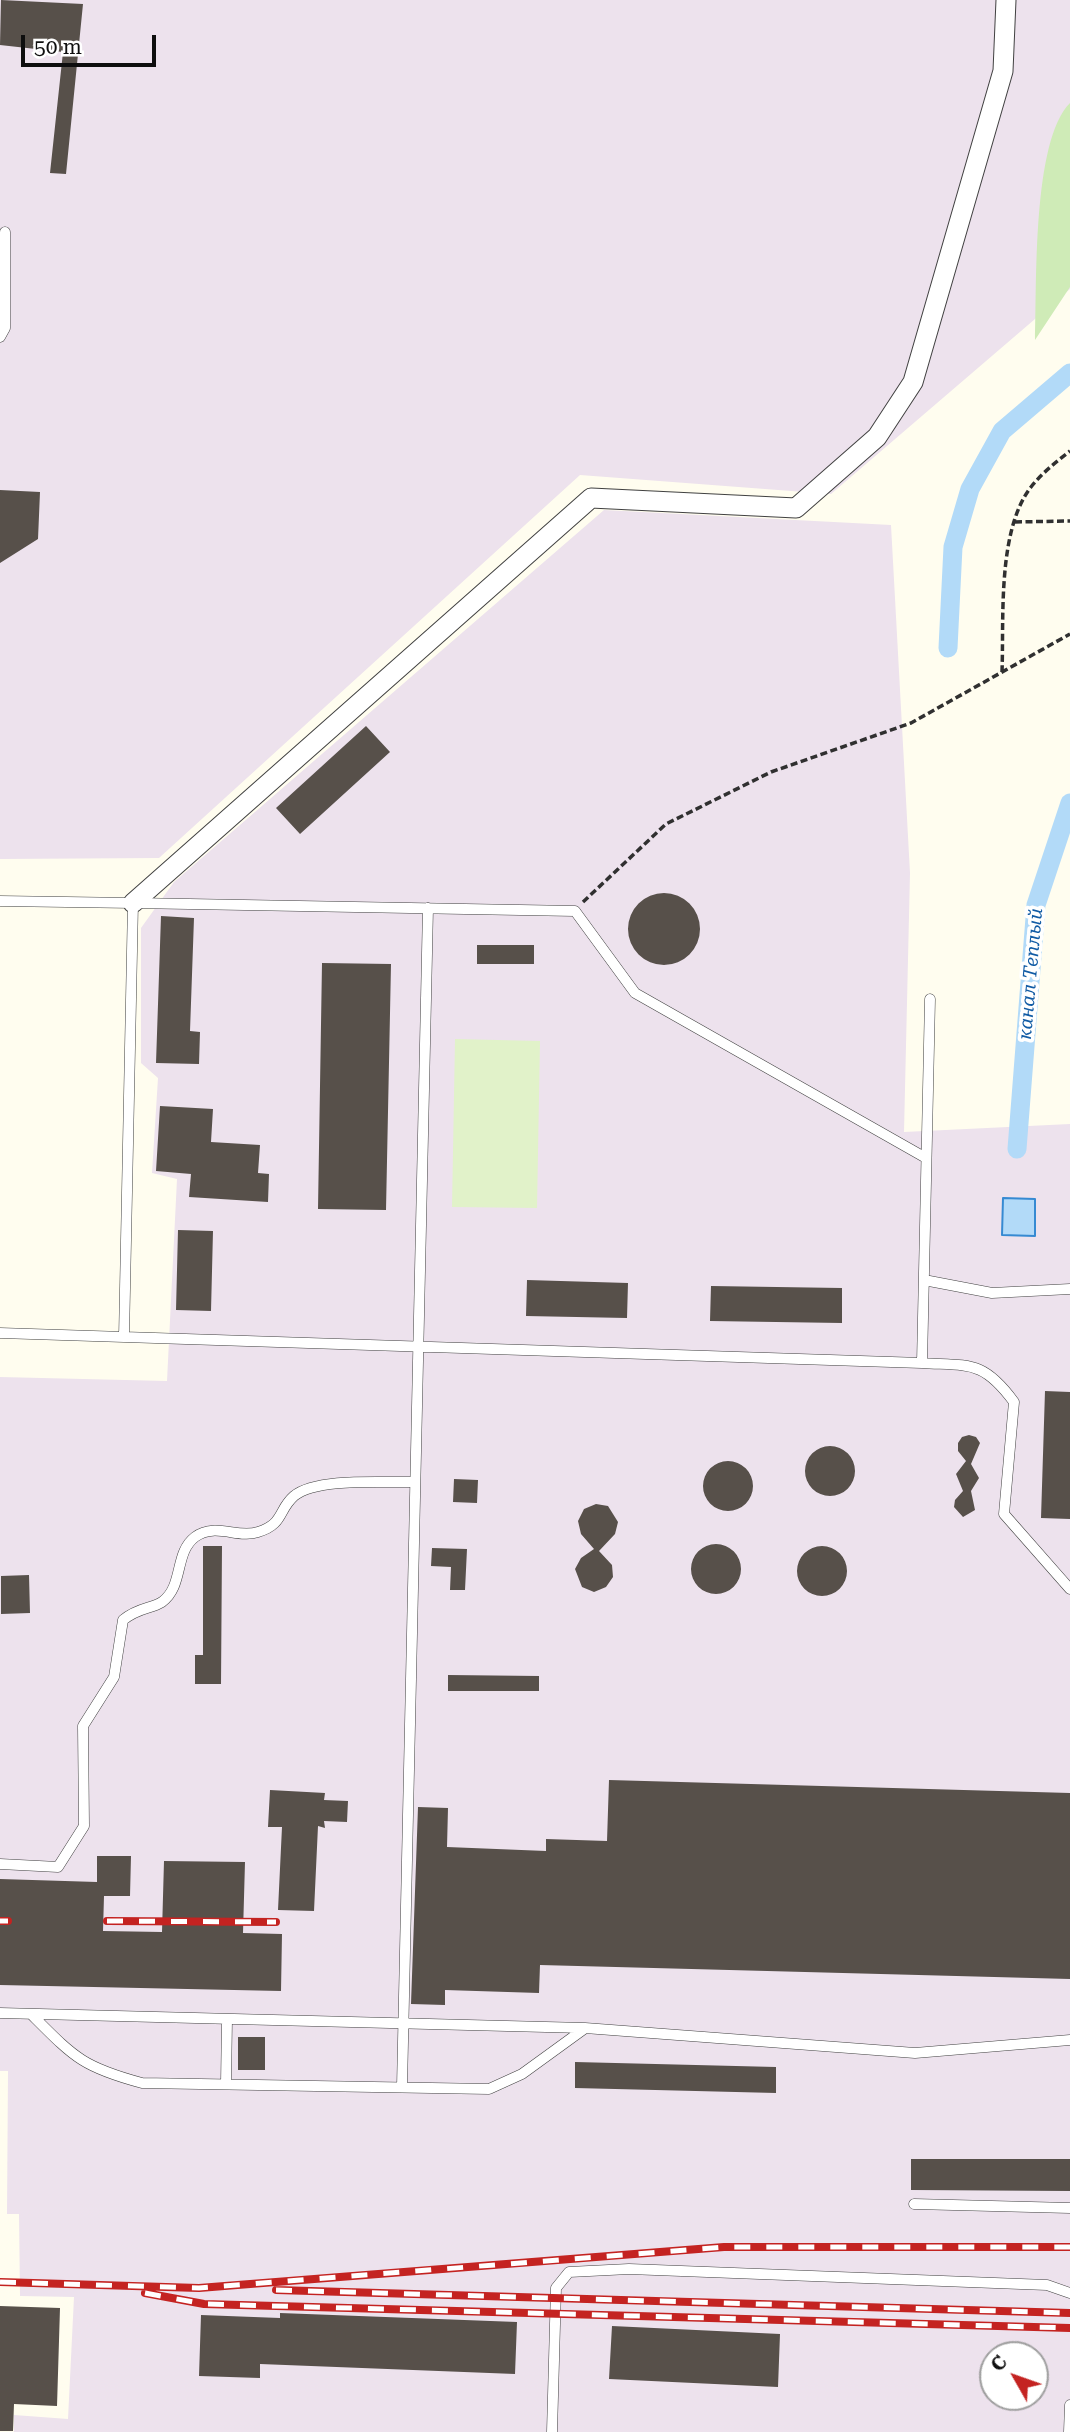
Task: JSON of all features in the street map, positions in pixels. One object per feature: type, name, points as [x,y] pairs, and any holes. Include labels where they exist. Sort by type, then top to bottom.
[{"type":"street","points":[[133,903],[591,498],[796,508],[877,437],[913,382],[1003,71],[1006,0]]},
{"type":"lane","points":[[0,337],[5,328],[5,232]]},
{"type":"lane","points":[[0,901],[575,911],[635,993],[926,1158]]},
{"type":"lane","points":[[124,1337],[133,903]]},
{"type":"lane","points":[[402,2087],[428,908]]},
{"type":"lane","points":[[922,1363],[930,999]]},
{"type":"lane","points":[[924,1280],[992,1293],[1070,1289]]},
{"type":"lane","points":[[0,1333],[971,1366],[995,1376],[1014,1402],[1003,1514],[1070,1589]]},
{"type":"lane","points":[[0,1864],[58,1867],[68,1855],[84,1826],[83,1726],[114,1677],[123,1620],[137,1609],[162,1602],[178,1578],[182,1554],[195,1537],[215,1530],[255,1533],[278,1523],[294,1497],[317,1486],[415,1482]]},
{"type":"lane","points":[[0,2013],[585,2028],[915,2053],[1070,2040]]},
{"type":"lane","points":[[31,2014],[74,2057],[100,2071],[142,2083],[489,2089],[522,2074],[585,2028]]},
{"type":"lane","points":[[226,2084],[227,2019]]},
{"type":"lane","points":[[914,2204],[1070,2208]]},
{"type":"lane","points":[[552,2432],[556,2288],[569,2272],[629,2269],[1047,2284],[1070,2293]]},
{"type":"lane","points":[[1069,2432],[1070,2405]]},
{"type":"path","points":[[1002,672],[1008,542],[1029,489],[1070,451]]},
{"type":"path","points":[[1015,522],[1070,521]]},
{"type":"path","points":[[575,911],[666,824],[771,772],[911,723],[1070,634]]},
{"type":"shaded area","points":[[0,0],[1070,0],[1070,289],[831,494],[580,475],[159,858],[0,859]]},
{"type":"shaded area","points":[[604,510],[891,525],[910,873],[904,1132],[1070,1124],[1070,2432],[14,2432],[14,2415],[68,2419],[74,2297],[20,2296],[19,2214],[7,2214],[8,2071],[0,2071],[0,1377],[167,1381],[177,1179],[152,1173],[158,1078],[141,1063],[141,928],[174,882]]},
{"type":"green space","points":[[1070,103],[1070,287],[1035,340],[1037,251],[1043,180],[1049,148],[1058,122]]},
{"type":"green space","points":[[455,1039],[540,1041],[537,1208],[452,1207]]},
{"type":"water","points":[[1003,1198],[1035,1199],[1035,1236],[1002,1235]]},
{"type":"building","points":[[1,0],[83,4],[66,174],[50,173],[63,52],[0,45]]},
{"type":"building","points":[[0,490],[40,492],[38,539],[0,563]]},
{"type":"building","points":[[366,726],[390,752],[300,834],[276,808]]},
{"type":"building","points":[[664,893],[678,896],[690,903],[697,915],[700,929],[697,943],[690,955],[678,962],[664,965],[650,962],[638,955],[631,943],[628,929],[631,915],[638,903],[650,896]]},
{"type":"building","points":[[161,916],[194,918],[190,1031],[200,1032],[199,1064],[156,1063]]},
{"type":"building","points":[[477,945],[534,945],[534,964],[477,964]]},
{"type":"building","points":[[322,963],[391,964],[386,1210],[318,1209]]},
{"type":"building","points":[[160,1106],[213,1109],[211,1142],[260,1145],[258,1173],[269,1174],[268,1202],[189,1197],[191,1174],[156,1171]]},
{"type":"building","points":[[178,1230],[213,1231],[211,1311],[176,1310]]},
{"type":"building","points":[[527,1280],[628,1283],[627,1318],[526,1316]]},
{"type":"building","points":[[711,1286],[842,1288],[842,1323],[710,1321]]},
{"type":"building","points":[[1045,1391],[1070,1392],[1070,1519],[1041,1518]]},
{"type":"building","points":[[962,1437],[976,1437],[980,1443],[971,1464],[979,1478],[971,1491],[975,1510],[963,1517],[954,1507],[955,1500],[963,1491],[956,1474],[966,1461],[958,1451],[958,1443]]},
{"type":"building","points":[[830,1446],[848,1453],[855,1471],[848,1489],[830,1496],[812,1489],[805,1471],[812,1453]]},
{"type":"building","points":[[728,1461],[746,1468],[753,1486],[746,1504],[728,1511],[710,1504],[703,1486],[710,1468]]},
{"type":"building","points":[[454,1479],[478,1480],[477,1503],[453,1502]]},
{"type":"building","points":[[596,1504],[608,1506],[618,1522],[615,1534],[599,1551],[612,1565],[613,1577],[606,1587],[594,1592],[582,1587],[575,1569],[581,1558],[594,1549],[581,1534],[578,1521],[584,1509]]},
{"type":"building","points":[[716,1544],[734,1551],[741,1569],[734,1587],[716,1594],[698,1587],[691,1569],[698,1551]]},
{"type":"building","points":[[203,1546],[222,1546],[221,1684],[195,1684],[195,1655],[203,1655]]},
{"type":"building","points":[[822,1546],[840,1553],[847,1571],[840,1589],[822,1596],[804,1589],[797,1571],[804,1553]]},
{"type":"building","points":[[432,1548],[467,1549],[465,1590],[450,1590],[451,1567],[431,1566]]},
{"type":"building","points":[[29,1575],[30,1613],[1,1614],[1,1576]]},
{"type":"building","points":[[448,1675],[539,1676],[539,1691],[448,1691]]},
{"type":"building","points":[[609,1780],[1070,1793],[1070,1979],[540,1965],[539,1993],[445,1990],[445,2005],[411,2004],[418,1807],[448,1808],[447,1847],[546,1851],[546,1839],[607,1841]]},
{"type":"building","points":[[270,1790],[325,1793],[324,1800],[348,1801],[347,1822],[324,1821],[325,1828],[318,1826],[314,1911],[278,1910],[282,1827],[268,1827]]},
{"type":"building","points":[[97,1856],[131,1856],[130,1896],[104,1896],[103,1931],[162,1932],[164,1861],[245,1862],[243,1933],[282,1934],[281,1991],[0,1985],[0,1879],[97,1882]]},
{"type":"building","points":[[238,2037],[265,2037],[265,2070],[238,2070]]},
{"type":"building","points":[[575,2062],[776,2067],[776,2093],[575,2088]]},
{"type":"building","points":[[911,2159],[1070,2159],[1070,2191],[911,2190]]},
{"type":"building","points":[[0,2306],[60,2308],[57,2406],[14,2404],[13,2431],[0,2431]]},
{"type":"building","points":[[280,2313],[517,2322],[515,2374],[260,2364],[260,2378],[199,2376],[201,2315],[280,2318]]},
{"type":"building","points":[[612,2326],[780,2334],[778,2387],[609,2379]]},
{"type":"waterway","points":[[948,648],[953,547],[970,489],[1002,431],[1070,373]]},
{"type":"waterway","name":"канал Теплый","points":[[1017,1149],[1036,905],[1070,803]]},
{"type":"railway","points":[[0,1921],[8,1921]]},
{"type":"railway","points":[[107,1921],[276,1922]]},
{"type":"railway","points":[[0,2282],[199,2288],[724,2247],[1070,2247]]},
{"type":"railway","points":[[276,2290],[1070,2313]]},
{"type":"railway","points":[[145,2293],[204,2304],[1070,2328]]}]
